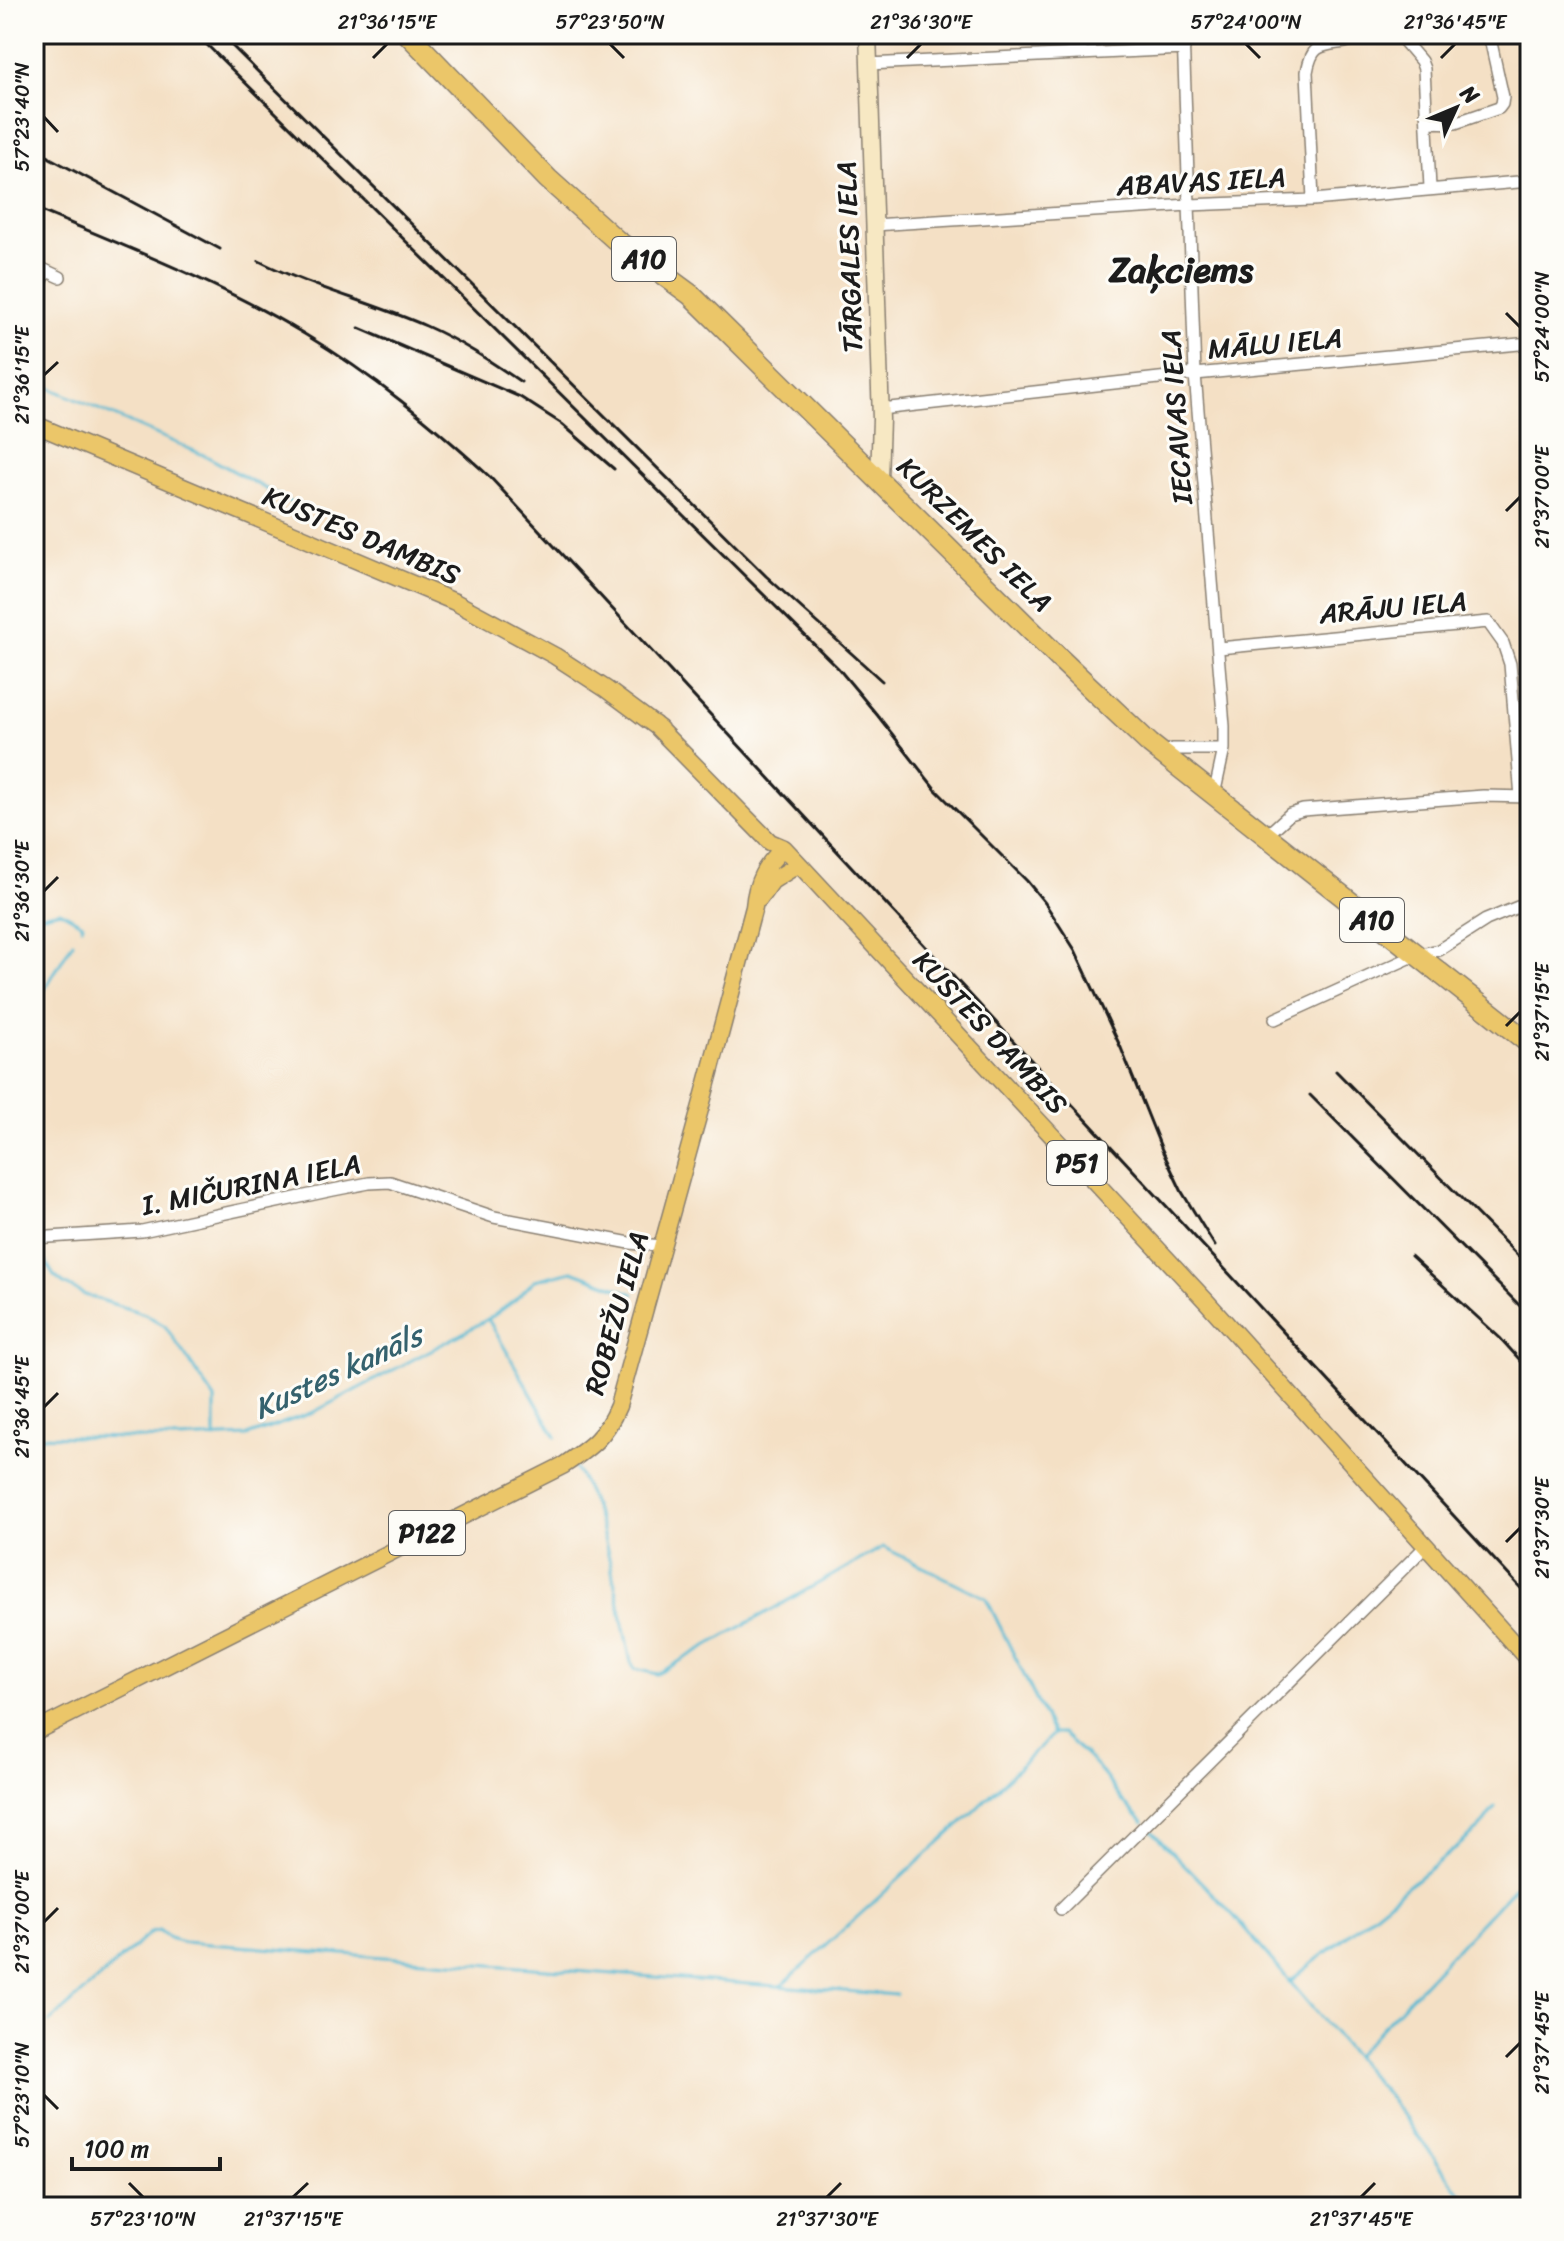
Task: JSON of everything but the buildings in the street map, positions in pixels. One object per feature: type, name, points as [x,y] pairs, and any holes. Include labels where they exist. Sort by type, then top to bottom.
[{"type":"highway","name":"KURZEMES IELA","points":[[411,35],[548,179],[616,240],[691,295],[1059,658],[1163,754],[1530,1044]]},
{"type":"main road","name":"KUSTES DAMBIS","points":[[34,424],[455,602],[555,656],[654,724],[770,842],[784,848],[1206,1301],[1426,1546]]},
{"type":"main road","name":"ROBEŽU IELA","points":[[34,1732],[564,1465],[593,1445],[609,1428],[618,1406],[662,1246],[754,907],[756,889],[771,859],[784,848]]},
{"type":"main road","name":"ROBEŽU IELA","points":[[754,907],[779,874],[799,864]]},
{"type":"main road","name":"P51","points":[[1426,1546],[1530,1662]]},
{"type":"street","name":"TĀRGALES IELA","points":[[868,34],[881,409],[879,479]]},
{"type":"street","name":"IECAVAS IELA","points":[[1183,34],[1195,374],[1219,648],[1224,749],[1214,796]]},
{"type":"street","points":[[1313,200],[1307,72],[1310,56],[1320,46],[1374,34]]},
{"type":"street","points":[[1398,34],[1424,69],[1430,188]]},
{"type":"street","points":[[1427,122],[1455,123],[1499,108],[1502,104],[1489,34]]},
{"type":"street","points":[[868,64],[1184,49]]},
{"type":"street","name":"ABAVAS IELA","points":[[874,225],[1313,200],[1530,181]]},
{"type":"street","points":[[34,265],[60,277]]},
{"type":"street","points":[[34,300],[46,271]]},
{"type":"street","name":"MĀLU IELA","points":[[881,409],[1195,374],[1530,343]]},
{"type":"street","name":"ARĀJU IELA","points":[[1219,648],[1488,622],[1503,643],[1510,664],[1526,797]]},
{"type":"street","points":[[1163,754],[1172,749],[1224,749]]},
{"type":"street","points":[[1267,835],[1290,814],[1303,810],[1483,796],[1526,797]]},
{"type":"street","points":[[1275,1019],[1416,955],[1439,950],[1486,920],[1530,902]]},
{"type":"street","name":"I. MIČURINA IELA","points":[[34,1238],[142,1231],[333,1190],[390,1182],[494,1217],[630,1243],[662,1246]]},
{"type":"street","points":[[1061,1909],[1426,1546]]},
{"type":"waterway","points":[[34,381],[208,457],[297,506]]},
{"type":"waterway","points":[[34,917],[60,911],[83,924],[82,927]]},
{"type":"waterway","points":[[34,1007],[73,942]]},
{"type":"waterway","points":[[34,1252],[40,1252],[54,1276],[64,1284],[85,1295],[145,1314],[165,1326],[215,1399],[215,1438]]},
{"type":"waterway","name":"Kustes kanāls","points":[[34,1436],[178,1439],[247,1436],[314,1412],[463,1333],[515,1300],[535,1280],[572,1271],[634,1294]]},
{"type":"waterway","points":[[488,1319],[556,1437]]},
{"type":"waterway","points":[[573,1465],[594,1508],[602,1533],[635,1669],[657,1674],[883,1547],[986,1598],[1053,1734]]},
{"type":"waterway","points":[[781,1986],[971,1814],[1053,1734],[1063,1734],[1098,1767],[1124,1803],[1143,1822]]},
{"type":"waterway","points":[[1289,1982],[1478,1830],[1495,1807]]},
{"type":"waterway","points":[[1149,1828],[1233,1915],[1392,2101],[1457,2189],[1476,2207]]},
{"type":"waterway","points":[[1354,2057],[1530,1871]]},
{"type":"waterway","points":[[50,2022],[151,1932],[159,1930],[169,1938],[183,1942],[897,1995]]},
{"type":"waterway","points":[[34,2035],[38,2032]]},
{"type":"railway","points":[[196,34],[838,668],[936,790],[1027,881],[1075,950],[1121,1048],[1162,1150],[1182,1192],[1215,1246]]},
{"type":"railway","points":[[220,34],[766,576],[882,681]]},
{"type":"railway","points":[[34,144],[50,158],[220,249]]},
{"type":"railway","points":[[34,208],[207,282],[274,316],[355,367],[402,402],[490,477],[1530,1598]]},
{"type":"railway","points":[[259,261],[426,326],[463,345],[521,382]]},
{"type":"railway","points":[[359,328],[520,397],[562,424],[614,469]]},
{"type":"railway","points":[[1336,1071],[1530,1268]]},
{"type":"railway","points":[[1310,1095],[1530,1316]]},
{"type":"railway","points":[[1411,1256],[1500,1338],[1530,1371]]},
{"type":"district","name":"Zaķciems","points":[[1181,269]]}]
